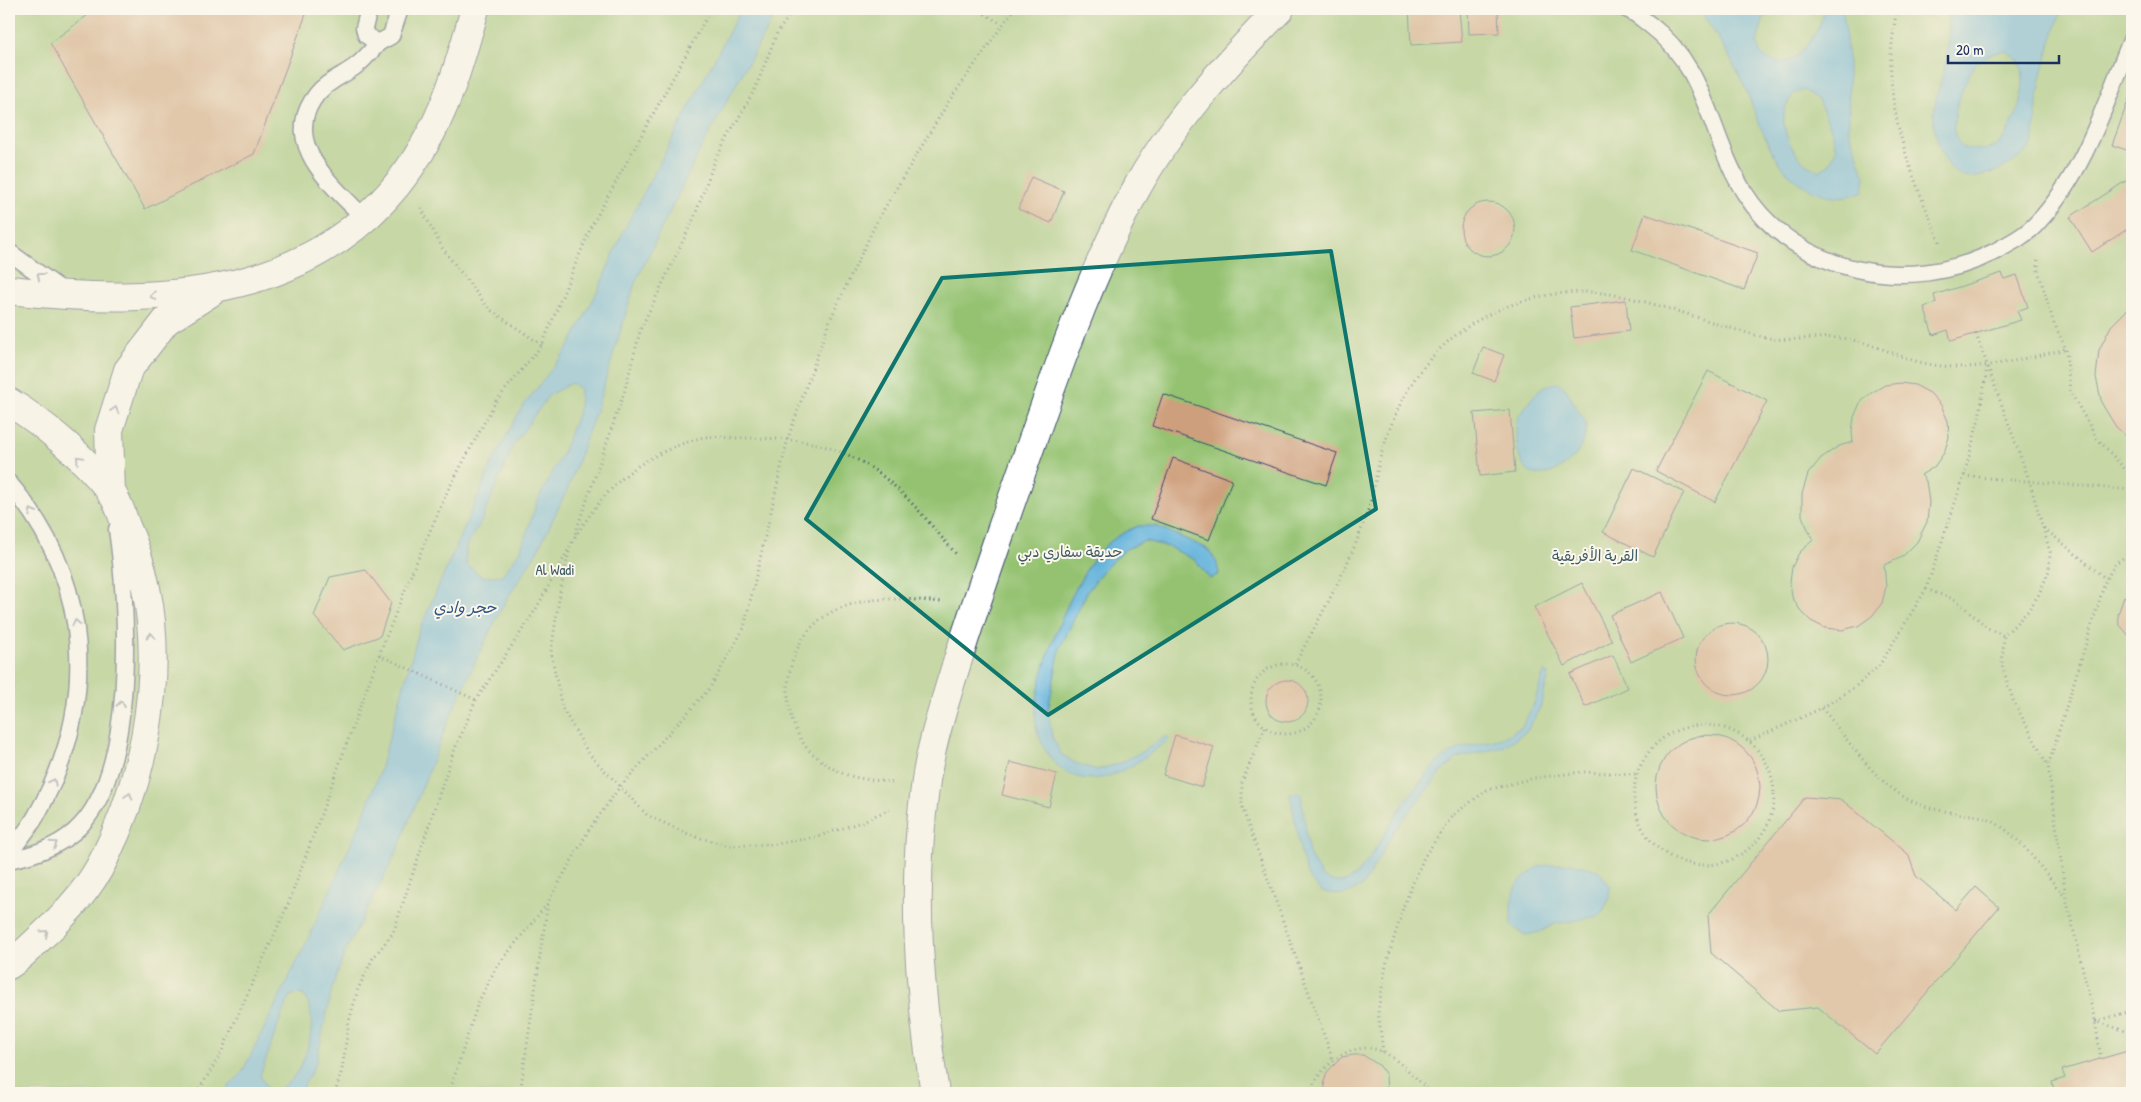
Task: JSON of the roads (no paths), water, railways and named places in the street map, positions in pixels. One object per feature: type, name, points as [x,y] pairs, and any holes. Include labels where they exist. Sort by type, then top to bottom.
[{"type":"street","points":[[9,290],[74,297],[147,297],[219,287],[251,280],[312,257],[340,240],[366,219],[404,177],[431,133],[451,86],[474,9]]},
{"type":"street","points":[[935,1093],[923,1017],[917,939],[917,862],[925,785],[941,717],[979,594],[1069,339],[1135,192],[1178,124],[1229,61],[1280,9]]},
{"type":"street","points":[[111,493],[108,430],[128,370],[166,322],[219,287]]},
{"type":"street","points":[[9,402],[69,448],[111,493],[136,548],[150,608],[152,669],[146,731],[130,797],[103,860],[64,916],[9,965]]},
{"type":"lane","points":[[369,9],[364,28],[366,35],[378,43]]},
{"type":"lane","points":[[366,219],[314,164],[306,146],[304,128],[308,109],[317,93],[358,65],[378,43],[391,36],[400,9]]},
{"type":"lane","points":[[1626,9],[1662,34],[1686,62],[1704,96],[1727,158],[1744,193],[1769,223],[1800,247],[1836,264],[1874,274],[1912,275],[1951,268],[1982,258],[1996,251],[2011,243],[2037,224],[2061,195],[2080,162],[2132,38]]},
{"type":"lane","points":[[9,252],[44,279],[74,297]]},
{"type":"lane","points":[[9,483],[30,507],[68,585],[77,627],[79,670],[73,713],[60,767],[36,817],[9,853]]},
{"type":"lane","points":[[9,860],[41,853],[74,832],[99,800],[112,763],[123,696],[126,628],[122,560],[111,493]]},
{"type":"water","name":"حجر وادي","points":[[741,9],[778,9],[700,150],[635,283],[596,411],[568,488],[538,550],[505,602],[479,653],[449,719],[398,849],[345,952],[332,988],[316,1063],[300,1093],[222,1093],[242,1073],[309,937],[360,824],[379,774],[419,631],[493,461],[521,409],[570,345],[599,288],[623,232]],"holes":[[[571,383],[580,389],[579,409],[564,450],[537,502],[520,552],[502,575],[482,577],[466,564],[466,546],[481,522],[514,444],[549,395]],[[302,994],[307,1002],[311,1023],[305,1057],[289,1082],[277,1091],[268,1090],[260,1076],[282,1014],[291,995]]]},
{"type":"water","points":[[1699,9],[1766,9],[1757,43],[1760,54],[1773,61],[1786,62],[1799,54],[1811,40],[1825,9],[1843,9],[1848,59],[1849,131],[1865,177],[1863,191],[1838,197],[1823,194],[1805,186],[1791,176],[1770,148],[1742,81],[1722,44]],"holes":[[[1804,90],[1818,100],[1832,131],[1836,150],[1829,165],[1819,171],[1803,161],[1791,146],[1787,137],[1784,118],[1785,108],[1793,94]]]},
{"type":"water","points":[[1947,9],[2062,9],[2042,75],[2031,146],[2009,165],[1981,176],[1965,177],[1958,174],[1944,156],[1935,132],[1934,111],[1947,54]],"holes":[[[2005,51],[2018,60],[2022,69],[2022,92],[2015,117],[1997,145],[1985,150],[1963,148],[1955,135],[1954,119],[1968,77],[1977,63],[1983,58]]]},
{"type":"water","points":[[1557,383],[1566,390],[1584,420],[1586,430],[1584,439],[1574,456],[1559,469],[1550,473],[1531,473],[1527,470],[1520,457],[1516,433],[1517,420],[1523,409],[1539,390],[1545,386]]},
{"type":"water","points":[[1138,526],[1156,526],[1206,548],[1216,560],[1219,574],[1210,579],[1195,560],[1169,547],[1145,541],[1126,549],[1104,569],[1087,592],[1060,648],[1048,710],[1052,736],[1061,754],[1075,763],[1097,770],[1120,763],[1147,749],[1166,736],[1169,739],[1143,759],[1114,774],[1099,778],[1084,778],[1069,774],[1055,763],[1043,746],[1036,726],[1036,708],[1040,685],[1055,634],[1077,586],[1089,566],[1100,551],[1109,543],[1123,533]]},
{"type":"water","points":[[1544,672],[1549,674],[1540,708],[1527,731],[1503,747],[1458,758],[1441,772],[1394,831],[1363,886],[1343,895],[1322,892],[1308,877],[1301,854],[1290,793],[1301,793],[1309,854],[1322,877],[1333,882],[1346,882],[1356,875],[1369,859],[1405,801],[1436,763],[1458,749],[1502,738],[1522,727],[1534,704]]},
{"type":"water","points":[[1571,863],[1598,870],[1610,886],[1609,900],[1600,916],[1555,924],[1540,932],[1525,935],[1511,925],[1511,903],[1518,883],[1539,866]]},
{"type":"park label","name":"حديقة سفاري دبي","points":[[1070,551]]},
{"type":"park label","name":"القرية الأفريقية","points":[[1595,555]]},
{"type":"park label","name":"Al Wadi","points":[[555,569]]}]
